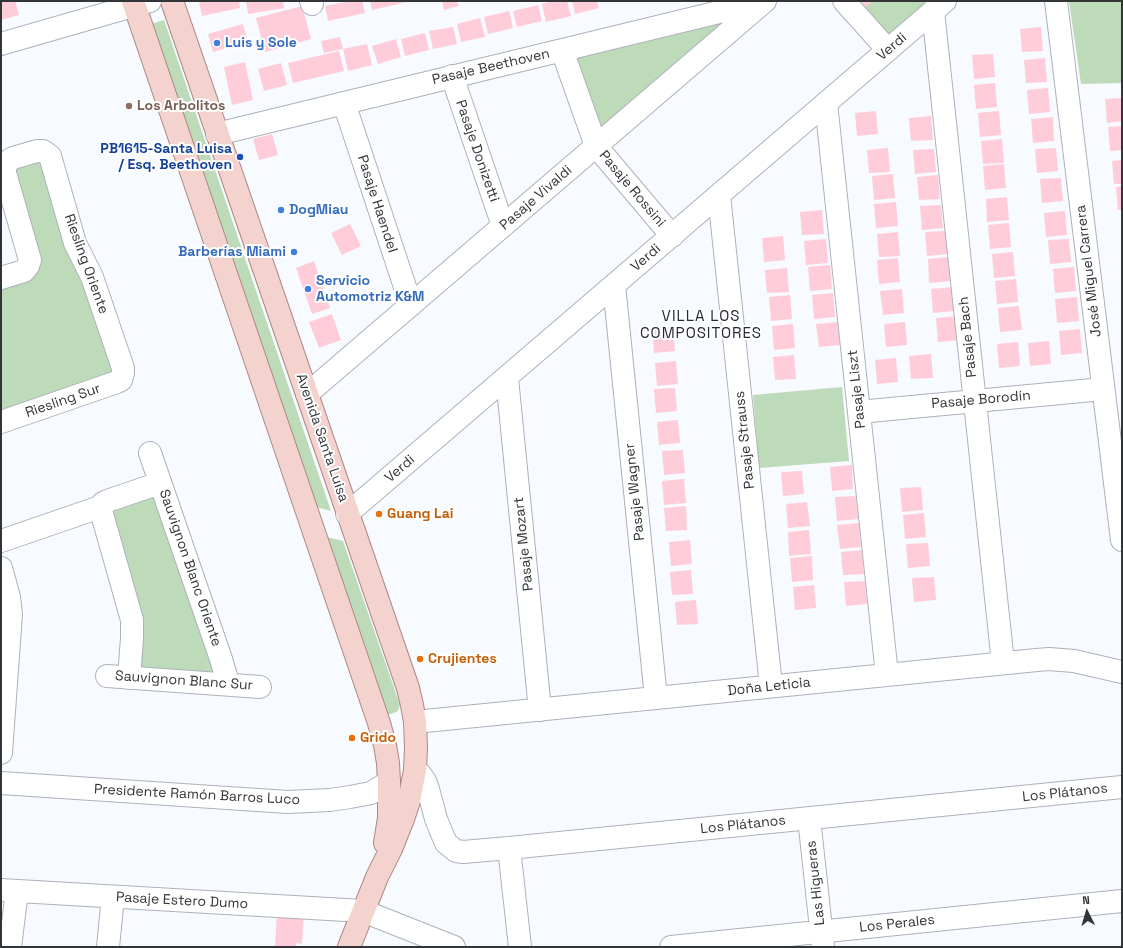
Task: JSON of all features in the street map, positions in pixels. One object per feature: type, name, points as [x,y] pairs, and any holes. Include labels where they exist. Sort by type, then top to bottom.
[{"type":"main road","name":"Avenida Santa Luisa","points":[[172,1],[408,688],[412,705],[415,722],[416,747],[415,770],[409,801],[391,848],[376,877]]},
{"type":"main road","name":"Avenida Santa Luisa","points":[[139,2],[379,723],[384,745],[390,782],[389,818],[384,848],[376,877],[349,947]]},
{"type":"street","name":"Pasaje Beethoven","points":[[217,134],[765,1]]},
{"type":"street","name":"Pasaje Vivaldi","points":[[307,394],[765,1]]},
{"type":"street","points":[[844,1],[888,50]]},
{"type":"street","name":"José Miguel Carrera","points":[[1056,1],[1122,540]]},
{"type":"street","points":[[1,44],[139,2]]},
{"type":"street","name":"Verdi","points":[[347,514],[939,6]]},
{"type":"street","name":"Pasaje Bach","points":[[939,6],[975,401],[1003,663]]},
{"type":"street","name":"Pasaje Rossini","points":[[562,50],[596,146],[672,236]]},
{"type":"street","name":"Pasaje Donizetti","points":[[452,76],[503,226]]},
{"type":"street","name":"Pasaje Haendel","points":[[344,103],[411,305]]},
{"type":"street","name":"Pasaje Liszt","points":[[826,103],[887,675]]},
{"type":"street","name":"Riesling Oriente","points":[[1,278],[21,273],[28,266],[30,260],[5,173],[6,165],[9,160],[13,158],[40,150],[50,156],[75,243],[92,276],[123,368],[122,377]]},
{"type":"street","name":"Pasaje Strauss","points":[[719,195],[771,686]]},
{"type":"street","name":"Pasaje Wagner","points":[[614,285],[656,698]]},
{"type":"street","name":"Riesling Sur","points":[[1,422],[117,382],[122,377]]},
{"type":"street","name":"Pasaje Mozart","points":[[507,378],[540,710]]},
{"type":"street","name":"Pasaje Borodín","points":[[859,412],[1103,389]]},
{"type":"street","name":"Sauvignon Blanc Oriente","points":[[150,453],[222,659],[227,684]]},
{"type":"street","points":[[1,541],[100,507],[107,501],[160,482]]},
{"type":"street","points":[[100,507],[132,620],[129,678]]},
{"type":"street","points":[[1,568],[11,605],[11,619],[5,652],[1,753]]},
{"type":"street","name":"Doña Leticia","points":[[415,722],[1036,660],[1061,660],[1122,672]]},
{"type":"street","name":"Sauvignon Blanc Sur","points":[[106,676],[260,687]]},
{"type":"street","name":"Los Plátanos","points":[[415,770],[420,774],[427,785],[436,819],[446,843],[456,851],[463,852],[1122,787]]},
{"type":"street","name":"Presidente Ramón Barros Luco","points":[[1,783],[288,802],[330,800],[371,793],[390,782]]},
{"type":"street","name":"Las Higueras","points":[[809,818],[822,939]]},
{"type":"street","points":[[509,848],[520,947]]},
{"type":"street","points":[[9,891],[10,947]]},
{"type":"street","name":"Pasaje Estero Dumo","points":[[9,891],[363,911],[454,947]]},
{"type":"street","points":[[108,947],[113,897]]},
{"type":"street","name":"Los Perales","points":[[671,947],[822,939],[1122,901]]},
{"type":"green space","points":[[855,1],[931,1],[889,40]]},
{"type":"green space","points":[[1069,1],[1122,1],[1122,83],[1081,84]]},
{"type":"green space","points":[[732,18],[599,131],[569,52]]},
{"type":"green space","points":[[164,20],[331,511],[312,506],[148,25]]},
{"type":"green space","points":[[39,155],[118,371],[1,414],[1,284],[38,273],[9,168]]},
{"type":"green space","points":[[842,387],[849,461],[759,468],[753,395]]},
{"type":"green space","points":[[154,491],[220,673],[139,672],[109,507]]},
{"type":"green space","points":[[323,536],[343,541],[400,705],[398,711],[391,714],[384,714]]},
{"type":"building","points":[[1,1],[15,1],[19,15],[1,20]]},
{"type":"building","points":[[199,1],[239,1],[240,8],[202,16]]},
{"type":"building","points":[[246,1],[283,1],[284,8],[248,14]]},
{"type":"building","points":[[350,1],[362,1],[365,13],[328,21],[325,6]]},
{"type":"building","points":[[370,1],[407,1],[407,2],[372,10]]},
{"type":"building","points":[[442,1],[457,1],[459,6],[444,10]]},
{"type":"building","points":[[552,1],[567,1],[571,16],[546,22],[542,4]]},
{"type":"building","points":[[572,1],[597,1],[599,8],[575,14]]},
{"type":"building","points":[[859,1],[873,1],[864,8]]},
{"type":"building","points":[[538,5],[542,21],[517,27],[513,11]]},
{"type":"building","points":[[302,6],[311,39],[265,52],[256,18]]},
{"type":"building","points":[[509,11],[513,28],[488,34],[484,17]]},
{"type":"building","points":[[480,18],[485,37],[461,42],[457,24]]},
{"type":"building","points":[[243,24],[248,42],[213,52],[208,34]]},
{"type":"building","points":[[453,27],[457,44],[433,49],[429,31]]},
{"type":"building","points":[[1041,27],[1043,51],[1022,52],[1020,29]]},
{"type":"building","points":[[425,33],[429,50],[405,56],[401,39]]},
{"type":"building","points":[[340,37],[343,49],[324,53],[321,41]]},
{"type":"building","points":[[396,39],[401,57],[378,64],[372,46]]},
{"type":"building","points":[[367,44],[372,65],[348,71],[343,49]]},
{"type":"building","points":[[339,51],[344,71],[293,83],[288,63]]},
{"type":"building","points":[[993,54],[995,77],[974,79],[972,55]]},
{"type":"building","points":[[1045,58],[1047,82],[1026,83],[1024,60]]},
{"type":"building","points":[[245,62],[253,100],[232,105],[224,67]]},
{"type":"building","points":[[281,63],[287,85],[264,91],[258,69]]},
{"type":"building","points":[[995,83],[997,107],[976,109],[974,85]]},
{"type":"building","points":[[1048,88],[1050,112],[1029,114],[1027,90]]},
{"type":"building","points":[[1122,98],[1122,121],[1107,123],[1105,99]]},
{"type":"building","points":[[876,111],[878,134],[857,136],[855,113]]},
{"type":"building","points":[[999,111],[1001,135],[980,137],[978,113]]},
{"type":"building","points":[[931,116],[933,140],[911,141],[909,118]]},
{"type":"building","points":[[1053,117],[1054,141],[1033,143],[1031,119]]},
{"type":"building","points":[[1122,126],[1122,150],[1110,151],[1108,127]]},
{"type":"building","points":[[272,134],[278,155],[259,160],[253,139]]},
{"type":"building","points":[[1002,139],[1004,163],[983,164],[981,141]]},
{"type":"building","points":[[888,148],[890,172],[869,173],[867,150]]},
{"type":"building","points":[[1056,148],[1058,171],[1037,173],[1035,149]]},
{"type":"building","points":[[934,149],[936,172],[915,174],[913,150]]},
{"type":"building","points":[[1122,160],[1122,184],[1114,184],[1112,161]]},
{"type":"building","points":[[1004,164],[1006,188],[985,190],[983,166]]},
{"type":"building","points":[[893,174],[895,198],[874,200],[872,176]]},
{"type":"building","points":[[938,175],[940,199],[919,200],[917,177]]},
{"type":"building","points":[[1061,178],[1063,201],[1042,203],[1040,179]]},
{"type":"building","points":[[1122,186],[1122,210],[1118,210],[1116,187]]},
{"type":"building","points":[[1007,197],[1009,220],[987,222],[986,199]]},
{"type":"building","points":[[896,202],[898,226],[876,228],[874,204]]},
{"type":"building","points":[[941,205],[943,228],[922,230],[920,206]]},
{"type":"building","points":[[822,210],[824,234],[802,235],[800,212]]},
{"type":"building","points":[[1065,211],[1067,235],[1046,237],[1044,213]]},
{"type":"building","points":[[1009,223],[1011,247],[990,249],[988,225]]},
{"type":"building","points":[[350,224],[361,246],[342,255],[331,233]]},
{"type":"building","points":[[946,231],[948,254],[927,256],[925,232]]},
{"type":"building","points":[[898,232],[900,256],[879,257],[877,234]]},
{"type":"building","points":[[783,236],[785,260],[764,262],[762,238]]},
{"type":"building","points":[[826,239],[828,263],[806,265],[804,241]]},
{"type":"building","points":[[1069,239],[1071,262],[1050,264],[1048,240]]},
{"type":"building","points":[[1013,252],[1015,276],[994,278],[992,254]]},
{"type":"building","points":[[949,257],[951,281],[929,283],[928,259]]},
{"type":"building","points":[[898,258],[900,282],[879,284],[877,260]]},
{"type":"building","points":[[314,261],[330,308],[312,314],[296,268]]},
{"type":"building","points":[[830,265],[832,289],[810,291],[808,267]]},
{"type":"building","points":[[1074,267],[1076,291],[1055,293],[1053,269]]},
{"type":"building","points":[[787,268],[789,292],[767,293],[765,270]]},
{"type":"building","points":[[1016,279],[1018,302],[997,304],[995,281]]},
{"type":"building","points":[[952,287],[954,311],[933,313],[931,289]]},
{"type":"building","points":[[902,289],[904,313],[883,315],[880,291]]},
{"type":"building","points":[[833,293],[835,317],[814,319],[812,295]]},
{"type":"building","points":[[790,295],[792,319],[771,321],[769,297]]},
{"type":"building","points":[[1077,297],[1079,321],[1057,323],[1055,299]]},
{"type":"building","points":[[1019,306],[1022,330],[1000,332],[998,308]]},
{"type":"building","points":[[332,314],[341,340],[319,348],[309,322]]},
{"type":"building","points":[[958,316],[960,340],[938,342],[936,318]]},
{"type":"building","points":[[838,322],[840,345],[819,347],[816,324]]},
{"type":"building","points":[[905,322],[907,345],[886,347],[884,324]]},
{"type":"building","points":[[793,324],[795,348],[774,350],[772,326]]},
{"type":"building","points":[[673,328],[675,351],[654,353],[652,329]]},
{"type":"building","points":[[1080,329],[1082,353],[1061,355],[1059,331]]},
{"type":"building","points":[[1049,341],[1051,364],[1030,366],[1028,343]]},
{"type":"building","points":[[1018,342],[1020,366],[999,368],[997,344]]},
{"type":"building","points":[[931,354],[933,378],[911,379],[909,356]]},
{"type":"building","points":[[794,355],[796,379],[775,380],[773,357]]},
{"type":"building","points":[[896,358],[898,382],[877,384],[875,360]]},
{"type":"building","points":[[676,361],[678,384],[657,386],[655,363]]},
{"type":"building","points":[[675,388],[677,411],[656,413],[654,389]]},
{"type":"building","points":[[678,420],[680,443],[659,445],[657,422]]},
{"type":"building","points":[[683,450],[685,473],[664,475],[662,451]]},
{"type":"building","points":[[852,465],[853,489],[832,491],[830,467]]},
{"type":"building","points":[[802,471],[804,494],[783,496],[781,472]]},
{"type":"building","points":[[684,479],[686,503],[664,505],[662,481]]},
{"type":"building","points":[[921,487],[923,510],[902,512],[900,488]]},
{"type":"building","points":[[856,496],[858,519],[837,521],[835,497]]},
{"type":"building","points":[[807,502],[810,526],[788,528],[786,504]]},
{"type":"building","points":[[686,506],[687,530],[666,531],[664,508]]},
{"type":"building","points":[[924,513],[926,537],[905,539],[903,515]]},
{"type":"building","points":[[859,523],[861,547],[840,549],[837,525]]},
{"type":"building","points":[[809,530],[811,554],[789,556],[788,532]]},
{"type":"building","points":[[690,540],[692,564],[671,566],[669,542]]},
{"type":"building","points":[[928,543],[930,566],[908,568],[906,544]]},
{"type":"building","points":[[862,550],[864,574],[843,575],[841,552]]},
{"type":"building","points":[[812,556],[813,580],[792,582],[790,558]]},
{"type":"building","points":[[691,570],[693,594],[672,595],[670,572]]},
{"type":"building","points":[[934,577],[936,600],[914,602],[912,578]]},
{"type":"building","points":[[865,581],[867,604],[846,606],[844,582]]},
{"type":"building","points":[[814,585],[816,608],[795,610],[793,587]]},
{"type":"building","points":[[696,600],[698,624],[677,625],[675,602]]},
{"type":"building","points":[[277,912],[304,914],[302,944],[296,943],[296,947],[275,947]]},
{"type":"place","name":"Luis y Sole","points":[[217,43]]},
{"type":"place","name":"Los Arbolitos","points":[[129,106]]},
{"type":"place","name":"PB1615-Santa Luisa / Esq. Beethoven","points":[[240,157]]},
{"type":"place","name":"DogMiau","points":[[281,210]]},
{"type":"place","name":"Barberías Miami","points":[[294,252]]},
{"type":"place","name":"Servicio Automotriz K&M","points":[[308,289]]},
{"type":"place","name":"Guang Lai","points":[[379,514]]},
{"type":"place","name":"Crujientes","points":[[420,659]]},
{"type":"place","name":"Grido","points":[[352,738]]},
{"type":"district","name":"VILLA LOS COMPOSITORES","points":[[701,326]]}]
